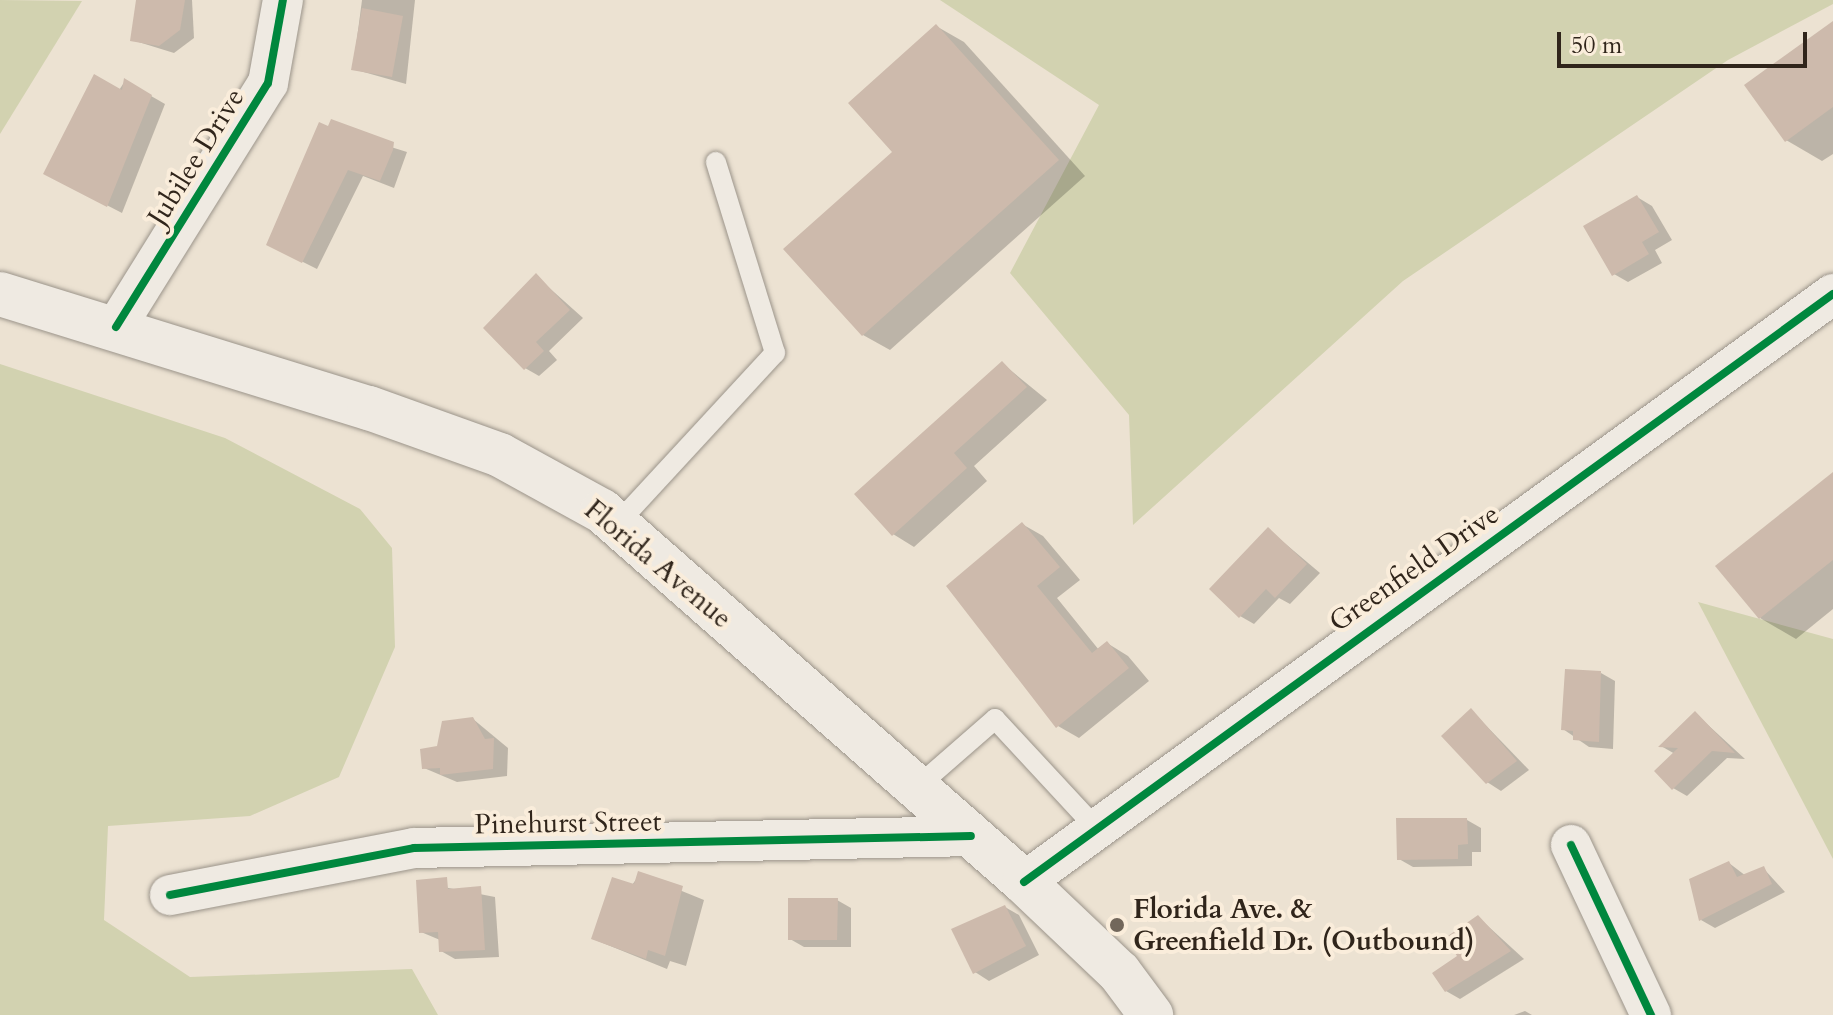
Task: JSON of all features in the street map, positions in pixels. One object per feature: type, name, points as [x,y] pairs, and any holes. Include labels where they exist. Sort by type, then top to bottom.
[{"type":"main road","name":"Florida Avenue","points":[[0,294],[116,327],[500,455],[617,524],[1024,882],[1119,972],[1151,1015]]},
{"type":"street","name":"Jubilee Drive","points":[[116,327],[268,83],[283,0]]},
{"type":"street","name":"Greenfield Drive","points":[[1024,882],[1833,294]]},
{"type":"street","name":"Pinehurst Street","points":[[170,895],[414,848],[971,836]]},
{"type":"street","points":[[1571,845],[1651,1015]]},
{"type":"lane","points":[[617,524],[775,353],[716,162]]},
{"type":"lane","points":[[916,788],[995,719],[1096,828]]},
{"type":"green space","points":[[0,0],[82,1],[0,134]]},
{"type":"green space","points":[[940,0],[1833,0],[1833,4],[1728,60],[1403,281],[1133,525],[1129,415],[1010,273],[1099,105]]},
{"type":"green space","points":[[0,364],[225,438],[360,509],[392,548],[395,647],[339,777],[250,816],[108,826],[104,920],[190,977],[412,969],[438,1015],[0,1015]]},
{"type":"green space","points":[[1698,602],[1833,639],[1833,859]]},
{"type":"building","points":[[136,0],[185,0],[180,30],[159,46],[130,41]]},
{"type":"building","points":[[362,8],[403,16],[392,77],[351,70]]},
{"type":"building","points":[[1833,21],[1833,107],[1785,142],[1744,85]]},
{"type":"building","points":[[936,24],[1059,160],[862,336],[783,249],[892,152],[848,103]]},
{"type":"building","points":[[94,74],[122,90],[124,78],[152,95],[107,207],[43,174]]},
{"type":"building","points":[[331,119],[394,142],[393,150],[380,181],[348,170],[302,263],[266,245],[319,122],[328,126]]},
{"type":"building","points":[[1637,195],[1659,232],[1642,242],[1649,254],[1612,276],[1583,226]]},
{"type":"building","points":[[536,273],[570,310],[536,342],[544,351],[524,370],[483,328]]},
{"type":"building","points":[[1002,361],[1027,387],[954,453],[967,468],[892,536],[854,494]]},
{"type":"building","points":[[1833,472],[1833,560],[1759,619],[1715,566]]},
{"type":"building","points":[[1022,522],[1060,567],[1037,586],[1092,653],[1107,641],[1129,668],[1056,728],[946,586]]},
{"type":"building","points":[[1268,527],[1307,564],[1275,598],[1266,589],[1239,618],[1209,589]]},
{"type":"building","points":[[1565,669],[1601,671],[1599,742],[1573,740],[1573,731],[1561,730]]},
{"type":"building","points":[[1471,708],[1517,761],[1486,784],[1441,736]]},
{"type":"building","points":[[1695,711],[1735,753],[1712,751],[1672,790],[1654,771],[1678,748],[1658,747]]},
{"type":"building","points":[[473,717],[485,739],[494,738],[493,769],[440,775],[440,768],[422,769],[420,749],[437,746],[442,721]]},
{"type":"building","points":[[1396,818],[1467,818],[1468,844],[1458,845],[1458,859],[1397,860]]},
{"type":"building","points":[[1729,861],[1737,877],[1764,866],[1772,884],[1699,921],[1689,879]]},
{"type":"building","points":[[638,871],[683,886],[665,956],[648,950],[646,959],[591,939],[612,877],[634,884]]},
{"type":"building","points":[[447,877],[448,889],[481,886],[485,950],[439,952],[438,932],[419,933],[416,880]]},
{"type":"building","points":[[788,898],[838,898],[837,940],[788,940]]},
{"type":"building","points":[[1005,905],[1026,946],[973,974],[951,929]]},
{"type":"building","points":[[1478,915],[1511,951],[1445,992],[1432,973],[1457,956],[1445,938]]},
{"type":"cycle path","points":[[116,327],[268,83],[283,0]]},
{"type":"cycle path","points":[[1024,882],[1833,294]]},
{"type":"cycle path","points":[[170,895],[414,848],[971,836]]},
{"type":"cycle path","points":[[1571,845],[1651,1015]]},
{"type":"place","name":"Florida Ave. & Greenfield Dr. (Outbound)","points":[[1117,925]]}]
